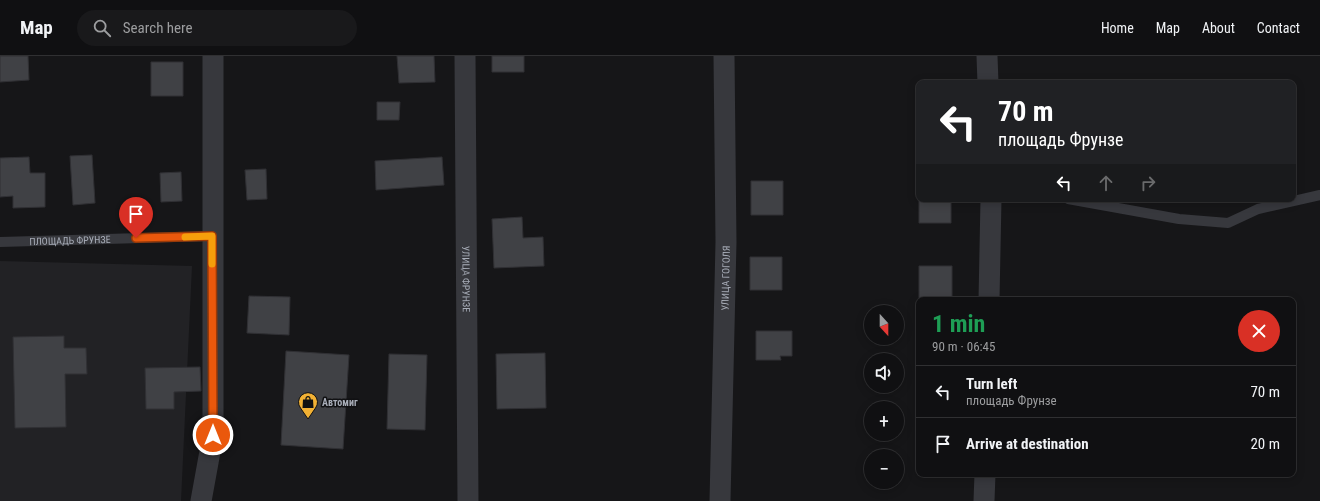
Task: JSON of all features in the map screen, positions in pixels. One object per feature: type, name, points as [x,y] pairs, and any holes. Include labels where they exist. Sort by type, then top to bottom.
[{"type":"street","points":[[201,501],[213,435],[213,56]]},
{"type":"street","name":"УЛИЦА ФРУНЗЕ","points":[[465,56],[468,501]]},
{"type":"street","name":"УЛИЦА ГОГОЛЯ","points":[[720,501],[726,242],[724,56]]},
{"type":"street","points":[[987,56],[988,80]]},
{"type":"street","points":[[989,297],[991,202]]},
{"type":"street","points":[[984,477],[984,501]]},
{"type":"lane","points":[[1296,201],[1320,195]]},
{"type":"lane","points":[[1085,202],[1179,219],[1228,223],[1258,210],[1291,202]]},
{"type":"lane","name":"ПЛОЩАДЬ ФРУНЗЕ","points":[[0,242],[212,236]]},
{"type":"shaded area","points":[[0,261],[192,266],[181,501],[0,501]]},
{"type":"building","points":[[0,56],[28,56],[29,80],[0,82]]},
{"type":"building","points":[[397,56],[434,56],[435,82],[399,83]]},
{"type":"building","points":[[492,56],[524,56],[524,72],[492,72]]},
{"type":"building","points":[[151,62],[183,62],[183,96],[151,96]]},
{"type":"building","points":[[377,102],[400,102],[399,120],[377,120]]},
{"type":"building","points":[[92,155],[95,203],[73,205],[70,156]]},
{"type":"building","points":[[29,157],[30,173],[45,173],[45,207],[13,208],[13,196],[0,197],[0,158]]},
{"type":"building","points":[[442,157],[444,185],[376,190],[375,161]]},
{"type":"building","points":[[266,169],[267,199],[247,200],[245,170]]},
{"type":"building","points":[[181,172],[182,201],[161,202],[160,173]]},
{"type":"building","points":[[751,181],[783,181],[783,215],[751,215]]},
{"type":"building","points":[[919,202],[951,202],[951,223],[919,223]]},
{"type":"building","points":[[522,217],[523,238],[543,237],[544,266],[494,268],[492,219]]},
{"type":"building","points":[[750,257],[782,257],[782,290],[750,290]]},
{"type":"building","points":[[919,266],[952,266],[952,297],[919,297]]},
{"type":"building","points":[[249,296],[290,297],[289,335],[247,333]]},
{"type":"building","points":[[756,331],[792,331],[792,356],[780,356],[781,360],[756,360]]},
{"type":"building","points":[[64,336],[64,348],[86,348],[87,374],[65,374],[66,427],[15,428],[13,337]]},
{"type":"building","points":[[286,351],[349,355],[343,449],[281,445]]},
{"type":"building","points":[[545,353],[546,408],[497,409],[496,354]]},
{"type":"building","points":[[389,354],[427,355],[425,430],[387,429]]},
{"type":"building","points":[[200,367],[201,391],[174,392],[174,409],[146,409],[145,368]]},
{"type":"slow traffic","points":[[185,237],[212,236],[212,264]]},
{"type":"place","name":"Автомиг","points":[[308,419]]},
{"type":"route","points":[[136,238],[212,236],[213,435]]}]
